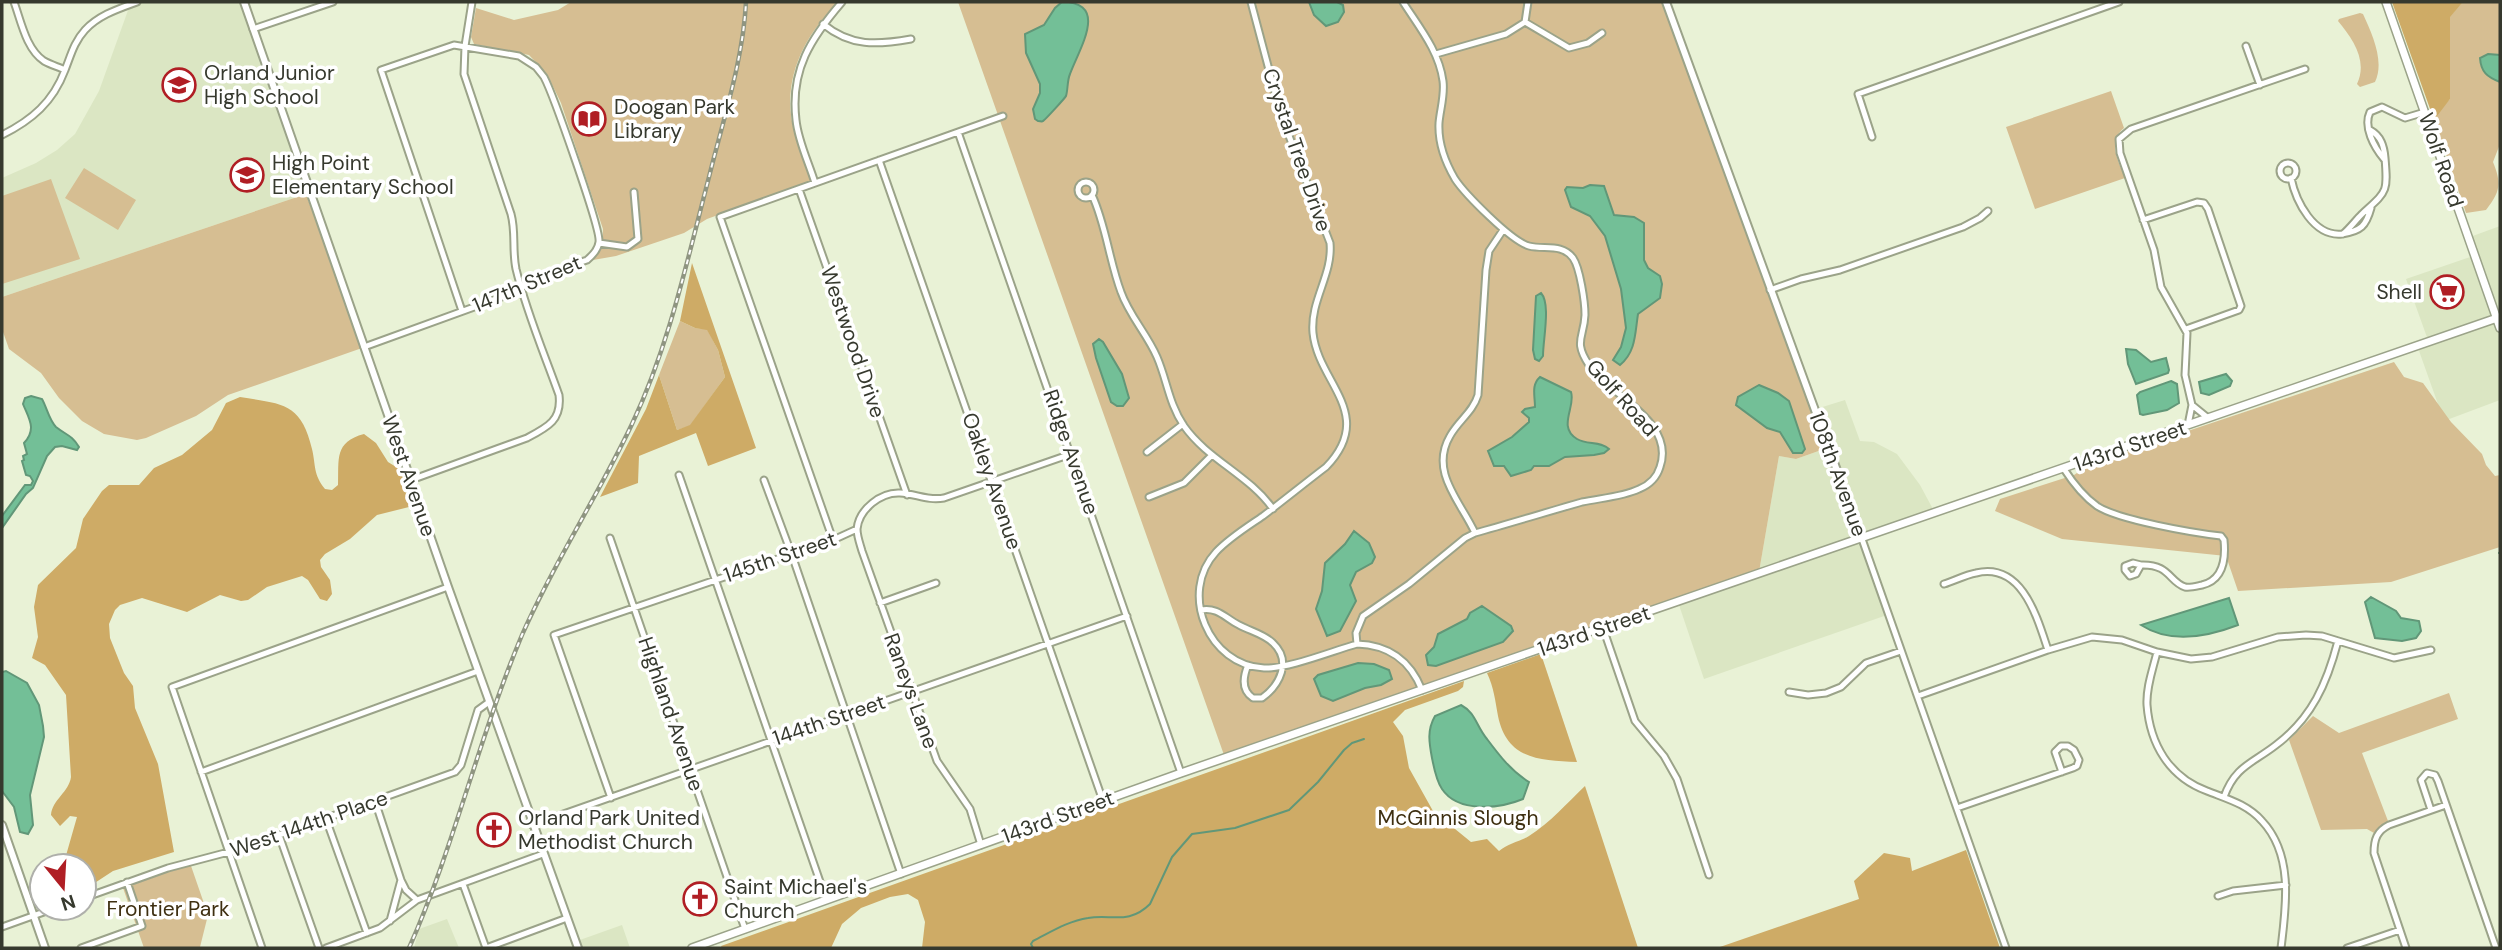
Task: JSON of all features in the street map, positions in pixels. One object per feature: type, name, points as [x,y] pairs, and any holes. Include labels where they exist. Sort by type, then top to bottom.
[{"type":"main road","name":"Wolf Road","points":[[2386,2],[2499,317],[2500,328]]},
{"type":"main road","name":"143rd Street","points":[[692,948],[1181,773],[2499,317]]},
{"type":"street","points":[[14,2],[29,43],[36,53],[44,61],[65,70]]},
{"type":"street","points":[[2,135],[35,116],[48,101],[65,70],[73,48],[86,29],[111,11],[137,2]]},
{"type":"street","name":"West Avenue","points":[[244,2],[447,587],[578,948]]},
{"type":"street","points":[[253,29],[333,2]]},
{"type":"street","points":[[411,480],[543,430],[555,419],[561,408],[559,395],[521,290],[514,258],[514,226],[464,74],[472,2]]},
{"type":"street","points":[[816,183],[796,122],[795,84],[802,60],[823,24],[842,2]]},
{"type":"street","name":"Crystal Tree Drive","points":[[1251,2],[1281,115],[1330,243],[1329,271],[1315,302],[1313,332],[1316,349],[1340,395],[1346,420],[1344,438],[1334,458],[1215,553],[1200,586],[1201,610],[1210,636],[1217,646],[1227,655],[1248,665],[1265,668],[1283,666],[1357,644],[1385,648],[1395,653],[1413,671],[1422,690]]},
{"type":"street","name":"Golf Road","points":[[1357,644],[1356,633],[1363,616],[1409,584],[1465,538],[1584,502],[1636,490],[1648,485],[1655,477],[1662,456],[1656,430],[1591,369],[1579,349],[1585,316],[1577,269],[1572,257],[1554,247],[1529,246],[1503,230],[1457,182],[1444,155],[1439,126],[1443,82],[1436,54],[1403,2]]},
{"type":"street","points":[[1436,54],[1506,34],[1525,22],[1528,2]]},
{"type":"street","name":"108th Avenue","points":[[1666,2],[1862,538],[2006,948]]},
{"type":"street","points":[[1872,137],[1858,94],[2119,2]]},
{"type":"street","points":[[1525,22],[1569,48],[1588,44],[1602,33]]},
{"type":"street","points":[[823,24],[838,35],[860,43],[881,44],[911,39]]},
{"type":"street","points":[[462,312],[381,70],[454,45],[519,56],[536,66],[544,76],[587,196],[599,234],[599,243]]},
{"type":"street","points":[[2246,46],[2260,85]]},
{"type":"street","points":[[2188,425],[2192,405],[2185,375],[2188,348],[2186,328],[2161,287],[2154,250],[2118,143],[2122,135],[2131,129],[2305,69]]},
{"type":"street","points":[[2291,178],[2297,196],[2316,227],[2329,234],[2343,234],[2371,208],[2384,191],[2387,170],[2385,160],[2371,138],[2368,116],[2377,108],[2386,108],[2402,118],[2425,112]]},
{"type":"street","points":[[833,540],[720,218],[1003,116]]},
{"type":"street","name":"Ridge Avenue","points":[[958,132],[1181,773]]},
{"type":"street","name":"Oakley Avenue","points":[[879,160],[1103,802]]},
{"type":"street","name":"Westwood Drive","points":[[799,189],[907,495]]},
{"type":"street","name":"147th Street","points":[[364,347],[521,290],[526,281],[587,260],[594,254],[599,243],[626,247],[638,239],[634,192]]},
{"type":"street","points":[[1092,195],[1121,292],[1156,356],[1168,397],[1183,424],[1196,442],[1255,488],[1273,509]]},
{"type":"street","points":[[2143,220],[2202,202],[2208,209],[2241,306],[2239,310],[2186,328]]},
{"type":"street","points":[[1770,290],[1840,270],[1963,227],[1988,211]]},
{"type":"street","points":[[1475,533],[1447,484],[1443,460],[1449,438],[1476,404],[1486,270],[1489,251],[1503,230]]},
{"type":"street","points":[[2192,405],[2208,418]]},
{"type":"street","points":[[1147,452],[1183,424]]},
{"type":"street","name":"145th Street","points":[[611,798],[554,635],[833,540],[857,529],[865,511],[885,495],[944,498],[1072,454]]},
{"type":"street","points":[[1149,497],[1184,483],[1211,456]]},
{"type":"street","points":[[2064,469],[2081,492],[2099,507],[2135,519],[2221,536],[2224,540],[2221,573],[2217,579],[2203,585],[2182,586],[2160,568],[2141,565]]},
{"type":"street","points":[[679,475],[826,900]]},
{"type":"street","points":[[764,480],[901,874]]},
{"type":"street","name":"Raneys Lane","points":[[857,529],[858,540],[937,761],[970,809],[981,845]]},
{"type":"street","name":"Highland Avenue","points":[[610,538],[745,929]]},
{"type":"street","points":[[1944,584],[1977,572],[1992,572],[2018,584],[2035,612],[2048,650]]},
{"type":"street","points":[[880,603],[936,583]]},
{"type":"street","points":[[262,948],[172,687],[447,587]]},
{"type":"street","points":[[1201,610],[1216,609],[1238,625],[1273,642],[1283,666],[1280,678],[1266,695],[1258,699],[1249,696],[1244,682],[1248,665]]},
{"type":"street","name":"144th Street","points":[[532,825],[1126,616]]},
{"type":"street","points":[[1603,628],[1632,713],[1648,739],[1664,756],[1677,779],[1709,875]]},
{"type":"street","points":[[1918,696],[2076,640],[2092,637],[2122,640],[2180,658],[2201,659],[2278,637],[2314,635],[2394,659],[2431,650]]},
{"type":"street","points":[[2224,797],[2234,776],[2289,734],[2313,707],[2329,675],[2338,641]]},
{"type":"street","points":[[1789,692],[1808,695],[1826,693],[1841,687],[1866,663],[1901,651]]},
{"type":"street","points":[[2157,652],[2147,704],[2159,749],[2167,765],[2192,785],[2244,806],[2264,822],[2279,851],[2286,884],[2283,948]]},
{"type":"street","points":[[201,772],[478,671]]},
{"type":"street","name":"West 144th Place","points":[[98,893],[168,868],[279,835],[455,772],[461,765],[478,710],[489,702]]},
{"type":"street","points":[[1957,808],[2062,772],[2079,763],[2078,756],[2068,746],[2060,746],[2056,752],[2062,772]]},
{"type":"street","points":[[2431,810],[2421,780],[2427,772],[2435,775],[2496,948]]},
{"type":"street","points":[[374,801],[401,880],[406,890],[417,900]]},
{"type":"street","points":[[2406,948],[2374,853],[2376,837],[2381,829],[2389,825],[2446,805]]},
{"type":"street","points":[[326,819],[366,933]]},
{"type":"street","points":[[2,825],[28,901]]},
{"type":"street","points":[[279,835],[319,948]]},
{"type":"street","points":[[326,948],[335,947],[388,924],[417,900],[543,855]]},
{"type":"street","points":[[388,924],[401,880]]},
{"type":"street","points":[[81,948],[142,926],[127,883]]},
{"type":"street","points":[[463,884],[486,948],[566,918]]},
{"type":"street","points":[[2218,897],[2233,891],[2286,884]]},
{"type":"street","points":[[2,927],[28,918]]},
{"type":"street","points":[[35,922],[45,948]]},
{"type":"street","points":[[2347,948],[2400,930]]},
{"type":"shaded area","points":[[131,2],[242,2],[306,194],[2,297],[2,178],[36,163],[75,134],[99,91]]},
{"type":"shaded area","points":[[1062,2],[1076,4],[1085,10],[1088,18],[1087,29],[1069,77],[1066,96],[1045,120],[1038,121],[1033,109],[1040,93],[1040,84],[1026,53],[1025,34],[1044,25]]},
{"type":"shaded area","points":[[1309,2],[1337,2],[1343,5],[1344,12],[1338,22],[1326,26],[1314,15]]},
{"type":"shaded area","points":[[2392,2],[2463,2],[2450,17],[2450,99],[2434,120]]},
{"type":"shaded area","points":[[2488,54],[2500,55],[2500,82],[2483,70],[2480,58]]},
{"type":"shaded area","points":[[1590,185],[1604,186],[1614,215],[1634,217],[1644,223],[1644,260],[1648,268],[1660,276],[1662,284],[1660,298],[1638,314],[1632,348],[1620,365],[1613,360],[1621,347],[1626,328],[1621,289],[1605,236],[1590,216],[1571,207],[1565,190],[1567,187],[1583,188]]},
{"type":"shaded area","points":[[2500,226],[2500,315],[2498,315],[2470,237]]},
{"type":"shaded area","points":[[2473,256],[2494,317],[2428,340],[2406,279]]},
{"type":"shaded area","points":[[692,263],[756,448],[708,466],[696,433],[639,456],[638,483],[600,497],[646,409],[659,375],[677,430],[690,425],[725,377],[718,350],[707,330],[680,321]]},
{"type":"shaded area","points":[[1541,293],[1546,313],[1543,356],[1539,361],[1535,359],[1533,350],[1536,296]]},
{"type":"shaded area","points":[[2496,321],[2500,334],[2500,400],[2444,421],[2418,348]]},
{"type":"shaded area","points":[[1099,339],[1122,374],[1129,398],[1123,406],[1111,402],[1093,344]]},
{"type":"shaded area","points":[[2126,349],[2136,350],[2151,362],[2166,358],[2168,373],[2136,384],[2128,364]]},
{"type":"shaded area","points":[[2226,374],[2232,381],[2230,386],[2209,395],[2201,393],[2199,382]]},
{"type":"shaded area","points":[[1540,377],[1571,392],[1568,429],[1571,434],[1581,441],[1609,449],[1594,455],[1565,457],[1549,466],[1534,466],[1531,470],[1511,476],[1504,466],[1494,466],[1488,451],[1512,437],[1529,422],[1529,418],[1522,412],[1535,407],[1534,387]]},
{"type":"shaded area","points":[[2171,381],[2177,384],[2179,403],[2167,410],[2140,414],[2137,395]]},
{"type":"shaded area","points":[[1759,385],[1789,401],[1805,449],[1802,453],[1793,453],[1780,432],[1767,428],[1736,405],[1738,397]]},
{"type":"shaded area","points":[[31,396],[42,399],[56,427],[79,447],[77,450],[55,447],[47,456],[33,488],[2,528],[2,516],[25,485],[31,485],[33,481],[26,475],[22,461],[27,454],[24,443],[31,428],[23,404],[25,398]]},
{"type":"shaded area","points":[[240,397],[267,401],[288,408],[295,414],[307,434],[317,474],[325,489],[332,490],[338,485],[339,460],[343,447],[354,437],[364,434],[376,443],[388,462],[401,470],[413,506],[377,515],[350,539],[325,554],[320,560],[321,567],[330,580],[332,594],[327,601],[320,599],[308,580],[302,576],[267,587],[248,600],[241,601],[220,595],[187,612],[142,598],[120,605],[115,610],[109,624],[110,638],[124,673],[133,686],[135,708],[158,764],[174,852],[113,871],[98,881],[98,852],[67,852],[77,817],[70,816],[60,826],[51,815],[71,777],[66,695],[45,665],[32,658],[38,637],[34,607],[38,585],[76,548],[83,519],[102,491],[109,485],[139,485],[154,468],[182,455],[212,430],[226,403]]},
{"type":"shaded area","points":[[1845,400],[1860,441],[1874,442],[1897,454],[1920,485],[1934,511],[1864,536],[1816,409]]},
{"type":"shaded area","points":[[1827,448],[1860,537],[1759,572],[1779,456],[1796,459]]},
{"type":"shaded area","points":[[1354,531],[1369,543],[1375,557],[1372,563],[1356,572],[1350,585],[1356,601],[1340,631],[1327,636],[1316,609],[1322,591],[1325,563]]},
{"type":"shaded area","points":[[1861,541],[1887,615],[1704,679],[1679,605]]},
{"type":"shaded area","points":[[2371,597],[2396,611],[2401,618],[2419,621],[2421,631],[2416,638],[2402,641],[2375,638],[2365,602]]},
{"type":"shaded area","points":[[2229,598],[2238,625],[2226,629],[2176,637],[2152,631],[2141,625]]},
{"type":"shaded area","points":[[1482,606],[1511,626],[1513,631],[1503,642],[1436,666],[1428,665],[1426,655],[1434,647],[1438,634],[1467,619],[1470,613]]},
{"type":"shaded area","points":[[1541,654],[1577,762],[1527,755],[1517,749],[1502,731],[1487,673]]},
{"type":"shaded area","points":[[1358,663],[1374,664],[1389,670],[1392,679],[1333,701],[1321,696],[1314,679],[1318,675]]},
{"type":"shaded area","points":[[6,671],[27,683],[39,705],[43,726],[44,737],[30,795],[33,825],[28,834],[20,832],[14,807],[2,791],[2,672]]},
{"type":"shaded area","name":"McGinnis Slough","points":[[1464,681],[1463,687],[1458,691],[1405,710],[1393,722],[1403,736],[1409,768],[1433,811],[1471,842],[1487,839],[1499,851],[1537,831],[1585,786],[1638,948],[922,948],[925,922],[918,900],[908,894],[890,897],[861,908],[842,924],[831,948],[721,946]]},
{"type":"shaded area","points":[[1461,705],[1470,712],[1483,734],[1506,762],[1529,782],[1523,799],[1480,807],[1458,802],[1442,789],[1431,752],[1431,726],[1435,716]]},
{"type":"shaded area","points":[[1966,850],[2000,948],[1717,948],[1859,899],[1854,881],[1884,853],[1910,858],[1912,871]]},
{"type":"shaded area","points":[[447,919],[459,948],[414,948],[419,929]]},
{"type":"shaded area","points":[[622,925],[630,948],[580,948],[577,941]]},
{"type":"green space","points":[[571,2],[840,2],[805,45],[793,79],[790,97],[795,134],[811,181],[707,219],[684,233],[616,256],[593,260],[602,248],[603,229],[561,103],[547,74],[529,55],[474,44],[471,37],[476,8],[514,20],[558,10]]},
{"type":"green space","points":[[958,2],[1666,2],[1827,448],[1796,459],[1779,456],[1759,572],[1224,755]]},
{"type":"green space","points":[[2463,2],[2500,2],[2500,55],[2488,54],[2495,80],[2500,82],[2500,144],[2493,162],[2498,176],[2498,188],[2486,210],[2466,213],[2433,116],[2450,99],[2450,16]]},
{"type":"green space","points":[[2363,14],[2373,39],[2379,65],[2375,82],[2360,87],[2357,84],[2360,59],[2349,35],[2338,21]]},
{"type":"green space","points":[[2111,91],[2124,128],[2115,145],[2125,178],[2035,209],[2006,127]]},
{"type":"green space","points":[[84,168],[136,200],[118,230],[65,198]]},
{"type":"green space","points":[[51,179],[80,259],[2,284],[2,196]]},
{"type":"green space","points":[[306,194],[362,348],[228,395],[196,416],[137,440],[104,434],[82,421],[59,398],[41,373],[9,349],[2,329],[2,297]]},
{"type":"green space","points":[[680,321],[695,328],[707,329],[718,350],[725,377],[690,426],[677,430],[659,375]]},
{"type":"green space","points":[[2394,362],[2404,377],[2423,383],[2451,422],[2482,454],[2486,465],[2495,476],[2500,475],[2500,547],[2391,582],[2238,591],[2226,556],[2062,539],[1995,511],[2000,499],[2074,475],[2083,469],[2111,462],[2128,451]]},
{"type":"green space","points":[[2449,693],[2458,719],[2362,753],[2388,821],[2374,833],[2367,829],[2321,830],[2289,740],[2313,716],[2339,733]]},
{"type":"green space","name":"Frontier Park","points":[[190,863],[208,915],[200,947],[144,948],[122,885]]},
{"type":"waterway","points":[[1033,948],[1033,941],[1074,922],[1096,917],[1127,917],[1142,910],[1150,904],[1172,857],[1192,834],[1235,828],[1289,810],[1318,782],[1344,750],[1352,743],[1364,739]]},
{"type":"railway","points":[[409,948],[440,871],[522,635],[548,581],[619,451],[657,364],[685,272],[732,90],[746,2]]},
{"type":"place","name":"Orland Junior High School","points":[[179,85]]},
{"type":"place","name":"Doogan Park Library","points":[[589,119]]},
{"type":"place","name":"High Point Elementary School","points":[[247,175]]},
{"type":"place","name":"Shell","points":[[2447,292]]},
{"type":"place","name":"Orland Park United Methodist Church","points":[[494,830]]},
{"type":"place","name":"Saint Michael's Church","points":[[700,899]]}]
